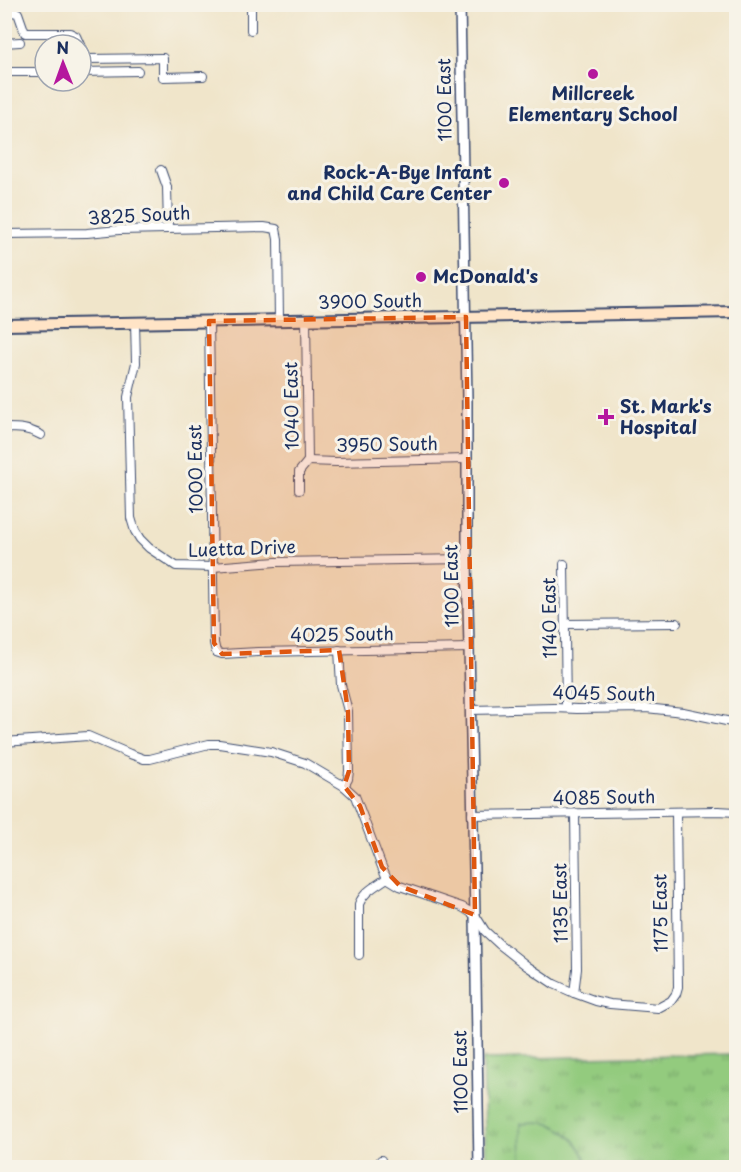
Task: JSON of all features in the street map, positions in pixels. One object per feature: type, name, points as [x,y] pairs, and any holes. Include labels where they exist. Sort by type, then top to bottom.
[{"type":"main road","name":"3900 South","points":[[4,325],[736,312]]},
{"type":"street","points":[[251,4],[251,30]]},
{"type":"street","name":"1100 East","points":[[460,4],[466,317],[467,559],[476,915],[479,1167]]},
{"type":"street","points":[[4,11],[18,13],[25,33],[33,33]]},
{"type":"street","points":[[4,43],[20,42]]},
{"type":"street","points":[[93,59],[163,58],[163,76],[203,76]]},
{"type":"street","points":[[93,72],[138,71]]},
{"type":"street","points":[[4,72],[33,72]]},
{"type":"street","points":[[161,170],[167,187],[168,228]]},
{"type":"street","name":"3825 South","points":[[4,234],[264,226],[276,229],[279,320]]},
{"type":"street","name":"1040 East","points":[[299,490],[299,472],[308,461],[306,320]]},
{"type":"street","name":"1000 East","points":[[209,321],[214,644],[216,652]]},
{"type":"street","name":"Luetta Drive","points":[[135,322],[136,363],[129,389],[128,406],[130,508],[135,531],[149,548],[176,566],[213,567],[276,562],[467,559]]},
{"type":"street","points":[[4,428],[21,428],[41,435]]},
{"type":"street","name":"3950 South","points":[[308,461],[466,459]]},
{"type":"street","name":"1140 East","points":[[564,564],[566,708]]},
{"type":"street","points":[[565,624],[677,623]]},
{"type":"street","name":"4025 South","points":[[216,652],[222,654],[470,648]]},
{"type":"street","points":[[339,650],[341,685],[348,711],[349,771],[344,786]]},
{"type":"street","name":"4045 South","points":[[470,710],[646,708],[736,723]]},
{"type":"street","points":[[4,742],[88,736],[144,759],[209,744],[271,752],[295,759],[315,768],[344,786],[355,796],[387,878],[400,886],[462,907],[476,915],[485,931],[499,944],[554,984],[574,993]]},
{"type":"street","name":"1175 East","points":[[574,993],[610,1004],[652,1008],[671,1001],[676,994],[678,987],[676,812]]},
{"type":"street","name":"4085 South","points":[[472,815],[736,812]]},
{"type":"street","name":"1135 East","points":[[574,993],[577,969],[575,813]]},
{"type":"street","points":[[359,955],[359,904],[366,893],[387,878]]},
{"type":"highlighted area","points":[[466,317],[475,915],[400,886],[382,867],[360,806],[344,786],[349,771],[348,711],[339,650],[222,654],[214,643],[209,321]]},
{"type":"green space","points":[[736,1054],[736,1167],[486,1167],[483,1059]]},
{"type":"green space","points":[[543,1122],[561,1129],[583,1152],[587,1167],[522,1167],[521,1123]]},
{"type":"place","name":"Millcreek Elementary School","points":[[593,74]]},
{"type":"place","name":"Rock-A-Bye Infant and Child Care Center","points":[[504,183]]},
{"type":"place","name":"McDonald's","points":[[421,277]]},
{"type":"place","name":"St. Mark's Hospital","points":[[606,417]]}]
